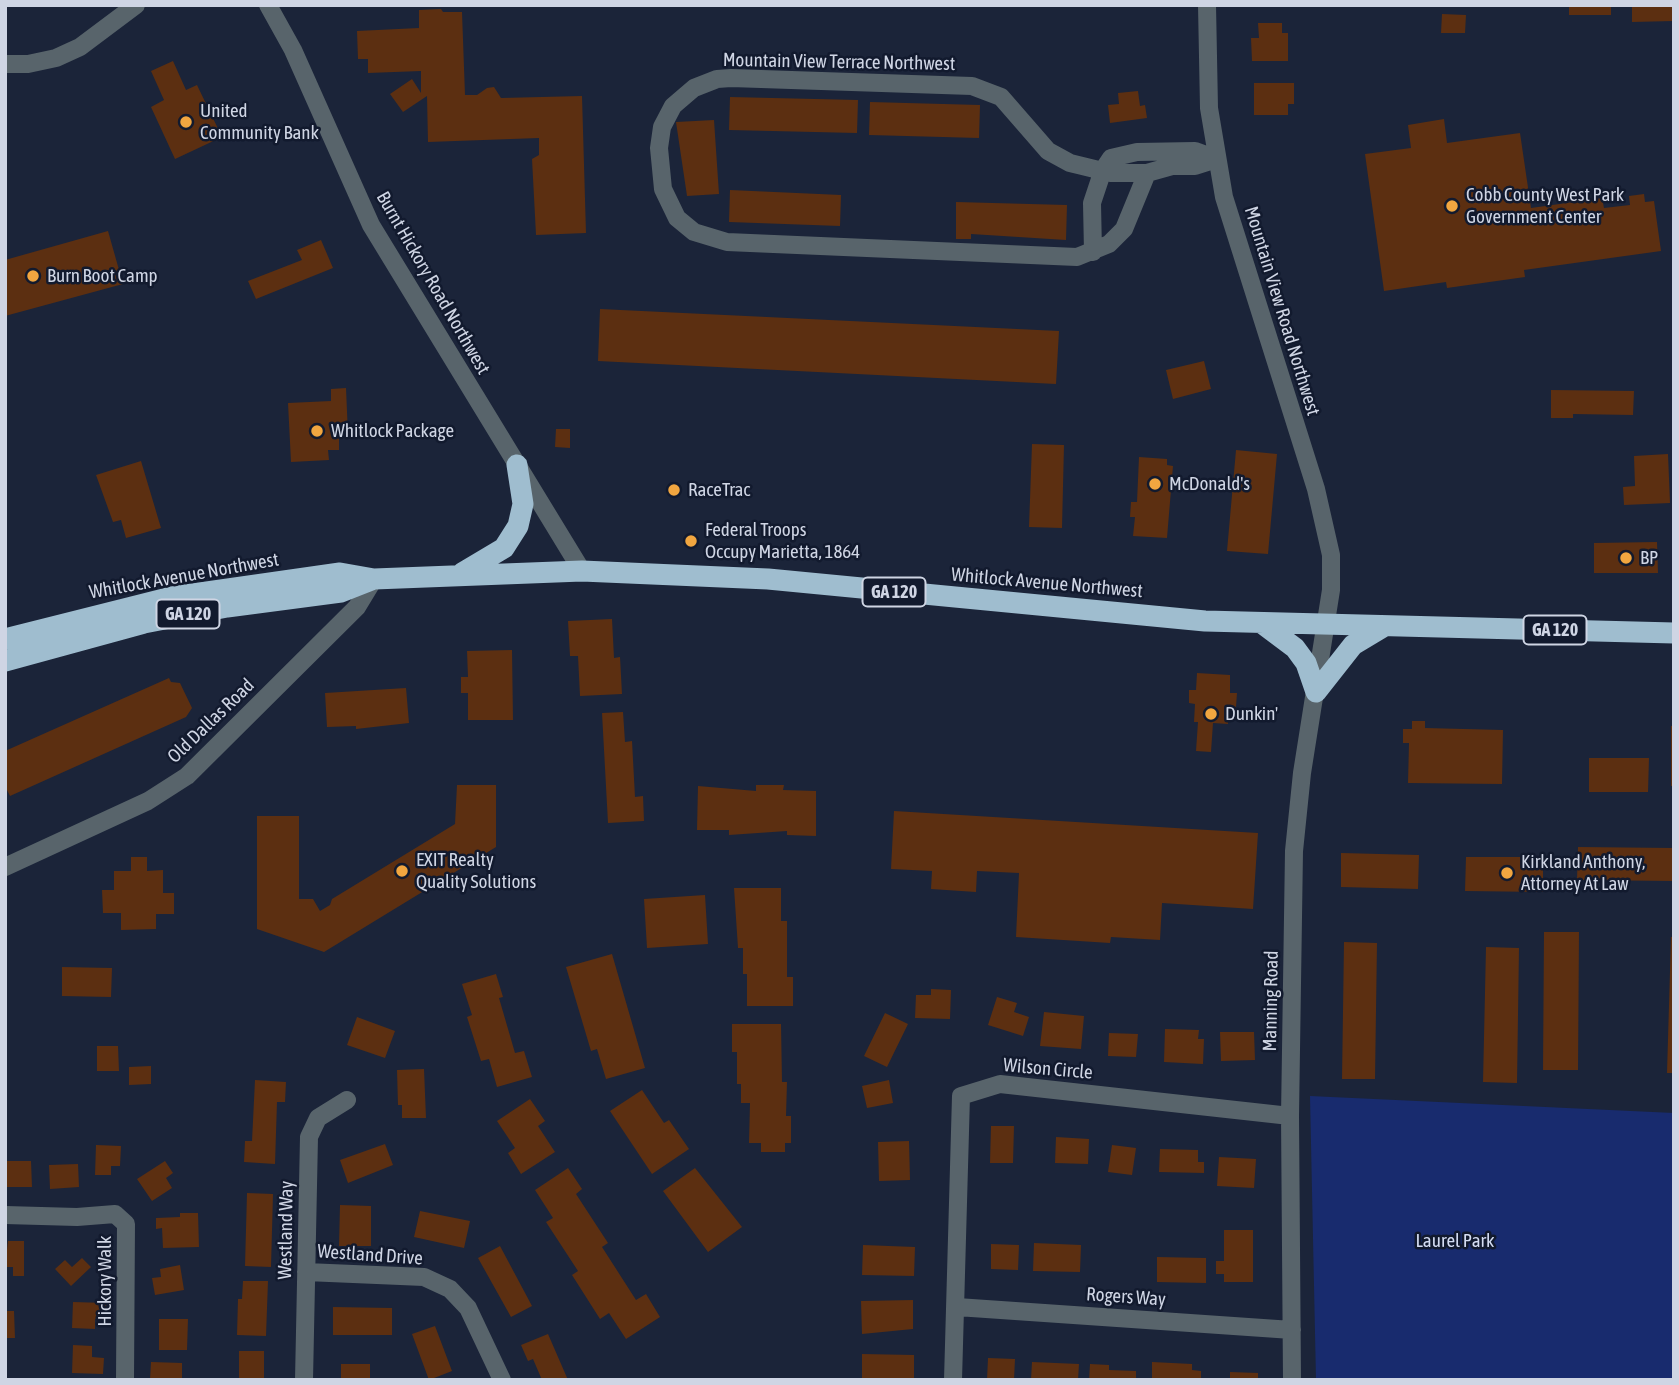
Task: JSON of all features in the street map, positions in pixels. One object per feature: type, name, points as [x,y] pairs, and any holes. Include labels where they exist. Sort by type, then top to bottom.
[{"type":"highway","points":[[457,576],[504,548],[518,526],[523,504],[517,465]]},
{"type":"highway","name":"Whitlock Avenue Northwest","points":[[5,639],[113,610],[223,588],[340,573],[374,579],[582,571],[756,578],[1263,624],[1674,633]]},
{"type":"highway","name":"Whitlock Avenue Northwest","points":[[5,661],[144,623],[227,607],[341,592],[374,579]]},
{"type":"highway","points":[[1263,624],[1295,648],[1306,663],[1316,692]]},
{"type":"highway","points":[[1316,692],[1353,645],[1382,627]]},
{"type":"street","points":[[5,64],[28,64],[56,58],[80,47],[136,5]]},
{"type":"street","name":"Burnt Hickory Road Northwest","points":[[268,5],[293,50],[371,225],[582,571]]},
{"type":"street","name":"Mountain View Road Northwest","points":[[1207,5],[1209,108],[1217,159],[1236,241],[1325,521],[1332,572],[1326,626]]},
{"type":"street","name":"Mountain View Terrace Northwest","points":[[1147,173],[1124,229],[1108,244],[1093,252],[1063,257],[714,240],[694,232],[671,209],[660,174],[659,138],[673,106],[694,88],[717,79],[972,86],[993,92],[1011,105],[1054,156],[1103,170],[1147,173],[1172,166],[1195,166],[1217,159]]},
{"type":"street","points":[[1093,252],[1092,203],[1103,170],[1111,158],[1136,152],[1195,150],[1217,159]]},
{"type":"street","name":"Old Dallas Road","points":[[5,867],[148,801],[187,776],[357,607],[374,579]]},
{"type":"street","name":"Manning Road","points":[[1292,1380],[1290,1116],[1294,851],[1300,782],[1326,626]]},
{"type":"street","name":"Wilson Circle","points":[[953,1380],[961,1096],[1000,1084],[1290,1116]]},
{"type":"street","name":"Westland Way","points":[[304,1380],[309,1137],[318,1118],[347,1100]]},
{"type":"street","name":"Hickory Walk","points":[[5,1215],[77,1217],[114,1214],[126,1224],[125,1380]]},
{"type":"street","name":"Westland Drive","points":[[306,1272],[424,1277],[450,1289],[468,1308],[502,1380]]},
{"type":"street","name":"Rogers Way","points":[[957,1307],[1292,1330]]},
{"type":"green space","name":"Laurel Park","points":[[1310,1096],[1674,1113],[1674,1380],[1316,1380]]},
{"type":"building","points":[[1569,5],[1611,5],[1611,15],[1569,15]]},
{"type":"building","points":[[1632,5],[1674,5],[1674,21],[1632,22]]},
{"type":"building","points":[[441,9],[443,12],[462,12],[465,95],[477,95],[494,87],[501,98],[582,96],[586,233],[536,235],[532,159],[539,155],[539,138],[428,142],[427,96],[403,112],[390,94],[412,79],[421,93],[421,71],[368,73],[368,59],[358,59],[357,31],[419,28],[419,10]]},
{"type":"building","points":[[1442,14],[1466,15],[1465,33],[1441,33]]},
{"type":"building","points":[[1258,23],[1282,23],[1282,33],[1288,33],[1288,61],[1252,61],[1251,38],[1259,38]]},
{"type":"building","name":"United Community Bank","points":[[173,61],[186,90],[197,85],[222,137],[175,159],[151,107],[164,100],[151,71]]},
{"type":"building","points":[[1254,83],[1294,83],[1294,104],[1288,104],[1288,115],[1254,115]]},
{"type":"building","points":[[1138,91],[1140,106],[1145,105],[1147,118],[1110,123],[1108,105],[1119,104],[1118,93]]},
{"type":"building","points":[[730,97],[858,100],[857,133],[729,130]]},
{"type":"building","points":[[870,102],[980,105],[979,138],[869,135]]},
{"type":"building","name":"Cobb County West Park Government Center","points":[[1444,119],[1447,143],[1520,133],[1531,208],[1602,198],[1604,208],[1630,205],[1629,196],[1644,194],[1645,202],[1654,201],[1661,251],[1524,270],[1525,277],[1447,288],[1446,282],[1384,291],[1365,154],[1411,148],[1408,125]]},
{"type":"building","points":[[714,120],[719,194],[687,196],[676,122]]},
{"type":"building","points":[[730,190],[841,195],[840,226],[729,222]]},
{"type":"building","points":[[956,202],[1067,205],[1066,240],[971,234],[971,239],[956,239]]},
{"type":"building","points":[[108,231],[123,284],[5,316],[5,260]]},
{"type":"building","points":[[321,240],[333,268],[256,299],[248,281],[302,260],[297,250]]},
{"type":"building","points":[[600,309],[1059,331],[1056,384],[598,361]]},
{"type":"building","points":[[1204,361],[1211,389],[1173,399],[1166,370]]},
{"type":"building","points":[[346,388],[348,435],[339,435],[339,450],[328,450],[329,460],[291,462],[288,403],[331,401],[331,389]]},
{"type":"building","points":[[1551,390],[1634,391],[1633,415],[1573,414],[1573,418],[1551,418]]},
{"type":"building","points":[[556,429],[570,429],[570,448],[555,447]]},
{"type":"building","points":[[1032,444],[1064,445],[1062,528],[1029,527]]},
{"type":"building","points":[[1236,450],[1277,454],[1268,554],[1227,551]]},
{"type":"building","points":[[1668,454],[1670,503],[1624,505],[1623,487],[1635,486],[1634,456]]},
{"type":"building","name":"McDonald's","points":[[1139,457],[1167,459],[1167,465],[1173,466],[1167,538],[1133,536],[1135,517],[1130,517],[1131,502],[1137,502]]},
{"type":"building","points":[[141,461],[161,528],[126,538],[121,520],[113,522],[96,475]]},
{"type":"building","name":"BP","points":[[1657,542],[1658,573],[1594,573],[1594,543]]},
{"type":"building","points":[[612,619],[614,658],[620,657],[622,694],[580,696],[578,656],[570,656],[568,621]]},
{"type":"building","points":[[512,650],[513,720],[468,720],[468,693],[461,693],[461,677],[468,677],[467,651]]},
{"type":"building","name":"Dunkin'","points":[[1197,673],[1230,675],[1230,693],[1237,693],[1236,707],[1229,706],[1228,724],[1213,723],[1211,752],[1196,751],[1198,722],[1194,722],[1195,704],[1189,703],[1189,690],[1196,690]]},
{"type":"building","points":[[169,678],[171,682],[180,683],[192,708],[186,717],[10,796],[5,786],[5,751]]},
{"type":"building","points":[[406,688],[409,723],[356,729],[356,726],[327,727],[325,693]]},
{"type":"building","points":[[623,712],[625,742],[632,741],[635,797],[643,796],[644,821],[608,823],[602,713]]},
{"type":"building","points":[[1412,721],[1425,721],[1425,728],[1503,730],[1502,784],[1408,783],[1409,743],[1403,743],[1403,729],[1412,729]]},
{"type":"building","points":[[1671,726],[1674,726],[1674,786],[1671,786]]},
{"type":"building","points":[[1589,758],[1649,758],[1648,792],[1589,792]]},
{"type":"building","points":[[457,785],[496,785],[496,847],[324,952],[257,929],[257,816],[299,816],[299,899],[313,899],[320,911],[330,905],[332,899],[455,824]]},
{"type":"building","points":[[756,785],[784,785],[783,790],[816,791],[816,836],[787,835],[787,831],[729,835],[729,830],[697,830],[698,786],[756,791]]},
{"type":"building","points":[[894,811],[1258,833],[1253,909],[1162,903],[1160,940],[1111,937],[1110,943],[1016,937],[1019,873],[977,871],[976,892],[931,889],[932,871],[891,869]]},
{"type":"building","points":[[1578,847],[1674,848],[1674,881],[1577,880]]},
{"type":"building","points":[[1341,853],[1419,855],[1418,889],[1341,887]]},
{"type":"building","points":[[131,857],[147,857],[147,871],[163,870],[163,893],[174,893],[174,914],[156,914],[156,929],[121,930],[121,913],[103,913],[102,890],[114,890],[114,871],[131,871]]},
{"type":"building","points":[[1466,857],[1543,857],[1543,892],[1465,891]]},
{"type":"building","points":[[734,888],[781,888],[781,921],[787,921],[787,977],[793,977],[793,1006],[747,1006],[747,974],[743,974],[743,948],[738,948]]},
{"type":"building","points":[[705,895],[708,944],[647,948],[644,899]]},
{"type":"building","points":[[1544,932],[1579,932],[1578,1070],[1543,1070]]},
{"type":"building","points":[[1671,937],[1674,937],[1674,1073],[1667,1073]]},
{"type":"building","points":[[1344,942],[1377,943],[1375,1079],[1342,1079]]},
{"type":"building","points":[[1486,947],[1519,948],[1517,1083],[1483,1082]]},
{"type":"building","points":[[612,954],[645,1068],[606,1079],[597,1049],[591,1051],[566,967]]},
{"type":"building","points":[[62,967],[112,968],[111,997],[62,996]]},
{"type":"building","points":[[496,974],[503,997],[499,998],[515,1053],[524,1051],[532,1077],[497,1087],[489,1059],[481,1061],[467,1017],[472,1015],[462,984]]},
{"type":"building","points":[[931,989],[951,990],[950,1019],[915,1018],[916,995],[931,995]]},
{"type":"building","points":[[997,997],[1017,1003],[1014,1012],[1029,1017],[1023,1036],[988,1025]]},
{"type":"building","points":[[1044,1012],[1084,1016],[1081,1049],[1040,1046]]},
{"type":"building","points":[[885,1013],[908,1024],[887,1067],[864,1056]]},
{"type":"building","points":[[357,1017],[395,1031],[385,1058],[347,1045]]},
{"type":"building","points":[[732,1024],[781,1024],[782,1082],[787,1082],[786,1116],[791,1116],[791,1143],[785,1143],[785,1152],[761,1152],[761,1143],[749,1143],[750,1103],[741,1103],[741,1084],[737,1084],[737,1052],[732,1052]]},
{"type":"building","points":[[1165,1029],[1199,1030],[1198,1039],[1204,1039],[1203,1064],[1164,1062]]},
{"type":"building","points":[[1220,1032],[1254,1032],[1255,1060],[1221,1061]]},
{"type":"building","points":[[1109,1033],[1138,1034],[1136,1057],[1108,1056]]},
{"type":"building","points":[[97,1046],[118,1046],[119,1071],[97,1071]]},
{"type":"building","points":[[151,1066],[151,1084],[129,1085],[129,1067]]},
{"type":"building","points":[[424,1069],[426,1118],[402,1118],[402,1105],[398,1105],[397,1070]]},
{"type":"building","points":[[255,1080],[286,1082],[285,1102],[277,1102],[275,1164],[244,1162],[245,1141],[252,1141]]},
{"type":"building","points":[[889,1080],[893,1103],[867,1108],[862,1086]]},
{"type":"building","points":[[642,1090],[664,1123],[669,1120],[689,1149],[652,1174],[610,1111]]},
{"type":"building","points":[[530,1099],[545,1121],[538,1126],[555,1152],[521,1174],[508,1153],[515,1148],[497,1121]]},
{"type":"building","points":[[991,1126],[1014,1126],[1013,1163],[990,1163]]},
{"type":"building","points":[[1056,1137],[1089,1139],[1088,1164],[1055,1163]]},
{"type":"building","points":[[909,1141],[910,1180],[879,1181],[878,1142]]},
{"type":"building","points":[[385,1144],[393,1165],[348,1183],[340,1160]]},
{"type":"building","points":[[96,1145],[121,1146],[120,1166],[111,1166],[111,1175],[95,1175]]},
{"type":"building","points":[[1112,1145],[1136,1148],[1132,1175],[1108,1172]]},
{"type":"building","points":[[1160,1149],[1198,1150],[1198,1162],[1204,1162],[1204,1173],[1159,1172]]},
{"type":"building","points":[[1219,1157],[1256,1159],[1254,1188],[1217,1186]]},
{"type":"building","points":[[7,1161],[31,1161],[32,1187],[7,1187]]},
{"type":"building","points":[[165,1161],[173,1173],[166,1178],[172,1188],[152,1201],[137,1179]]},
{"type":"building","points":[[78,1164],[79,1187],[50,1189],[49,1165]]},
{"type":"building","points":[[568,1168],[582,1189],[576,1194],[608,1243],[602,1247],[636,1300],[646,1294],[660,1317],[626,1339],[609,1313],[600,1319],[572,1275],[578,1271],[546,1222],[553,1218],[535,1190]]},
{"type":"building","points":[[695,1168],[742,1227],[708,1252],[663,1191]]},
{"type":"building","points":[[247,1193],[273,1194],[271,1267],[245,1266]]},
{"type":"building","points":[[340,1205],[371,1206],[371,1246],[339,1246]]},
{"type":"building","points":[[420,1211],[470,1221],[464,1248],[414,1237]]},
{"type":"building","points":[[180,1213],[198,1213],[199,1247],[163,1248],[162,1228],[156,1229],[156,1218],[180,1217]]},
{"type":"building","points":[[1224,1230],[1253,1230],[1253,1282],[1224,1282],[1224,1274],[1216,1274],[1216,1261],[1224,1261]]},
{"type":"building","points":[[8,1241],[24,1241],[24,1276],[13,1276],[13,1267],[5,1267]]},
{"type":"building","points":[[1034,1243],[1081,1245],[1080,1272],[1033,1271]]},
{"type":"building","points":[[991,1244],[1019,1245],[1018,1270],[991,1269]]},
{"type":"building","points":[[863,1245],[915,1247],[914,1276],[862,1275]]},
{"type":"building","points":[[500,1246],[532,1306],[511,1317],[478,1258]]},
{"type":"building","points":[[1157,1257],[1206,1258],[1206,1283],[1157,1282]]},
{"type":"building","points":[[82,1258],[91,1267],[71,1286],[55,1269],[65,1260],[72,1267]]},
{"type":"building","points":[[180,1265],[184,1290],[155,1295],[152,1278],[161,1277],[160,1269]]},
{"type":"building","points":[[243,1281],[268,1281],[266,1336],[237,1335],[238,1299],[242,1299]]},
{"type":"building","points":[[913,1300],[913,1329],[862,1334],[861,1301]]},
{"type":"building","points":[[73,1302],[106,1303],[105,1320],[95,1319],[95,1329],[72,1328]]},
{"type":"building","points":[[333,1307],[392,1308],[392,1335],[333,1335]]},
{"type":"building","points":[[5,1311],[14,1311],[15,1338],[5,1338]]},
{"type":"building","points":[[159,1319],[188,1319],[187,1350],[159,1350]]},
{"type":"building","points":[[435,1326],[452,1371],[429,1380],[412,1334]]},
{"type":"building","points":[[548,1334],[568,1380],[542,1380],[533,1359],[528,1361],[521,1345]]},
{"type":"building","points":[[73,1345],[92,1346],[92,1357],[104,1358],[103,1374],[72,1373]]},
{"type":"building","points":[[239,1351],[264,1351],[264,1380],[239,1380]]},
{"type":"building","points":[[862,1354],[914,1355],[914,1380],[862,1380]]},
{"type":"building","points":[[988,1358],[1015,1359],[1014,1380],[987,1380]]},
{"type":"building","points":[[151,1362],[182,1363],[182,1380],[150,1380]]},
{"type":"building","points":[[1032,1362],[1079,1364],[1078,1380],[1031,1380]]},
{"type":"building","points":[[1152,1362],[1192,1364],[1192,1370],[1201,1371],[1201,1380],[1152,1380]]},
{"type":"building","points":[[341,1364],[370,1364],[370,1380],[341,1380]]},
{"type":"building","points":[[1090,1364],[1109,1365],[1109,1370],[1136,1371],[1136,1380],[1089,1380]]},
{"type":"building","points":[[1230,1372],[1258,1373],[1258,1380],[1230,1380]]},
{"type":"place","name":"United Community Bank","points":[[186,122]]},
{"type":"place","name":"Cobb County West Park Government Center","points":[[1452,206]]},
{"type":"place","name":"Burn Boot Camp","points":[[33,276]]},
{"type":"place","name":"Whitlock Package","points":[[317,431]]},
{"type":"place","name":"McDonald's","points":[[1155,484]]},
{"type":"place","name":"RaceTrac","points":[[674,490]]},
{"type":"place","name":"Federal Troops Occupy Marietta, 1864","points":[[691,541]]},
{"type":"place","name":"BP","points":[[1626,558]]},
{"type":"place","name":"Dunkin'","points":[[1211,714]]},
{"type":"place","name":"EXIT Realty Quality Solutions","points":[[402,871]]},
{"type":"place","name":"Kirkland Anthony, Attorney At Law","points":[[1507,873]]}]
